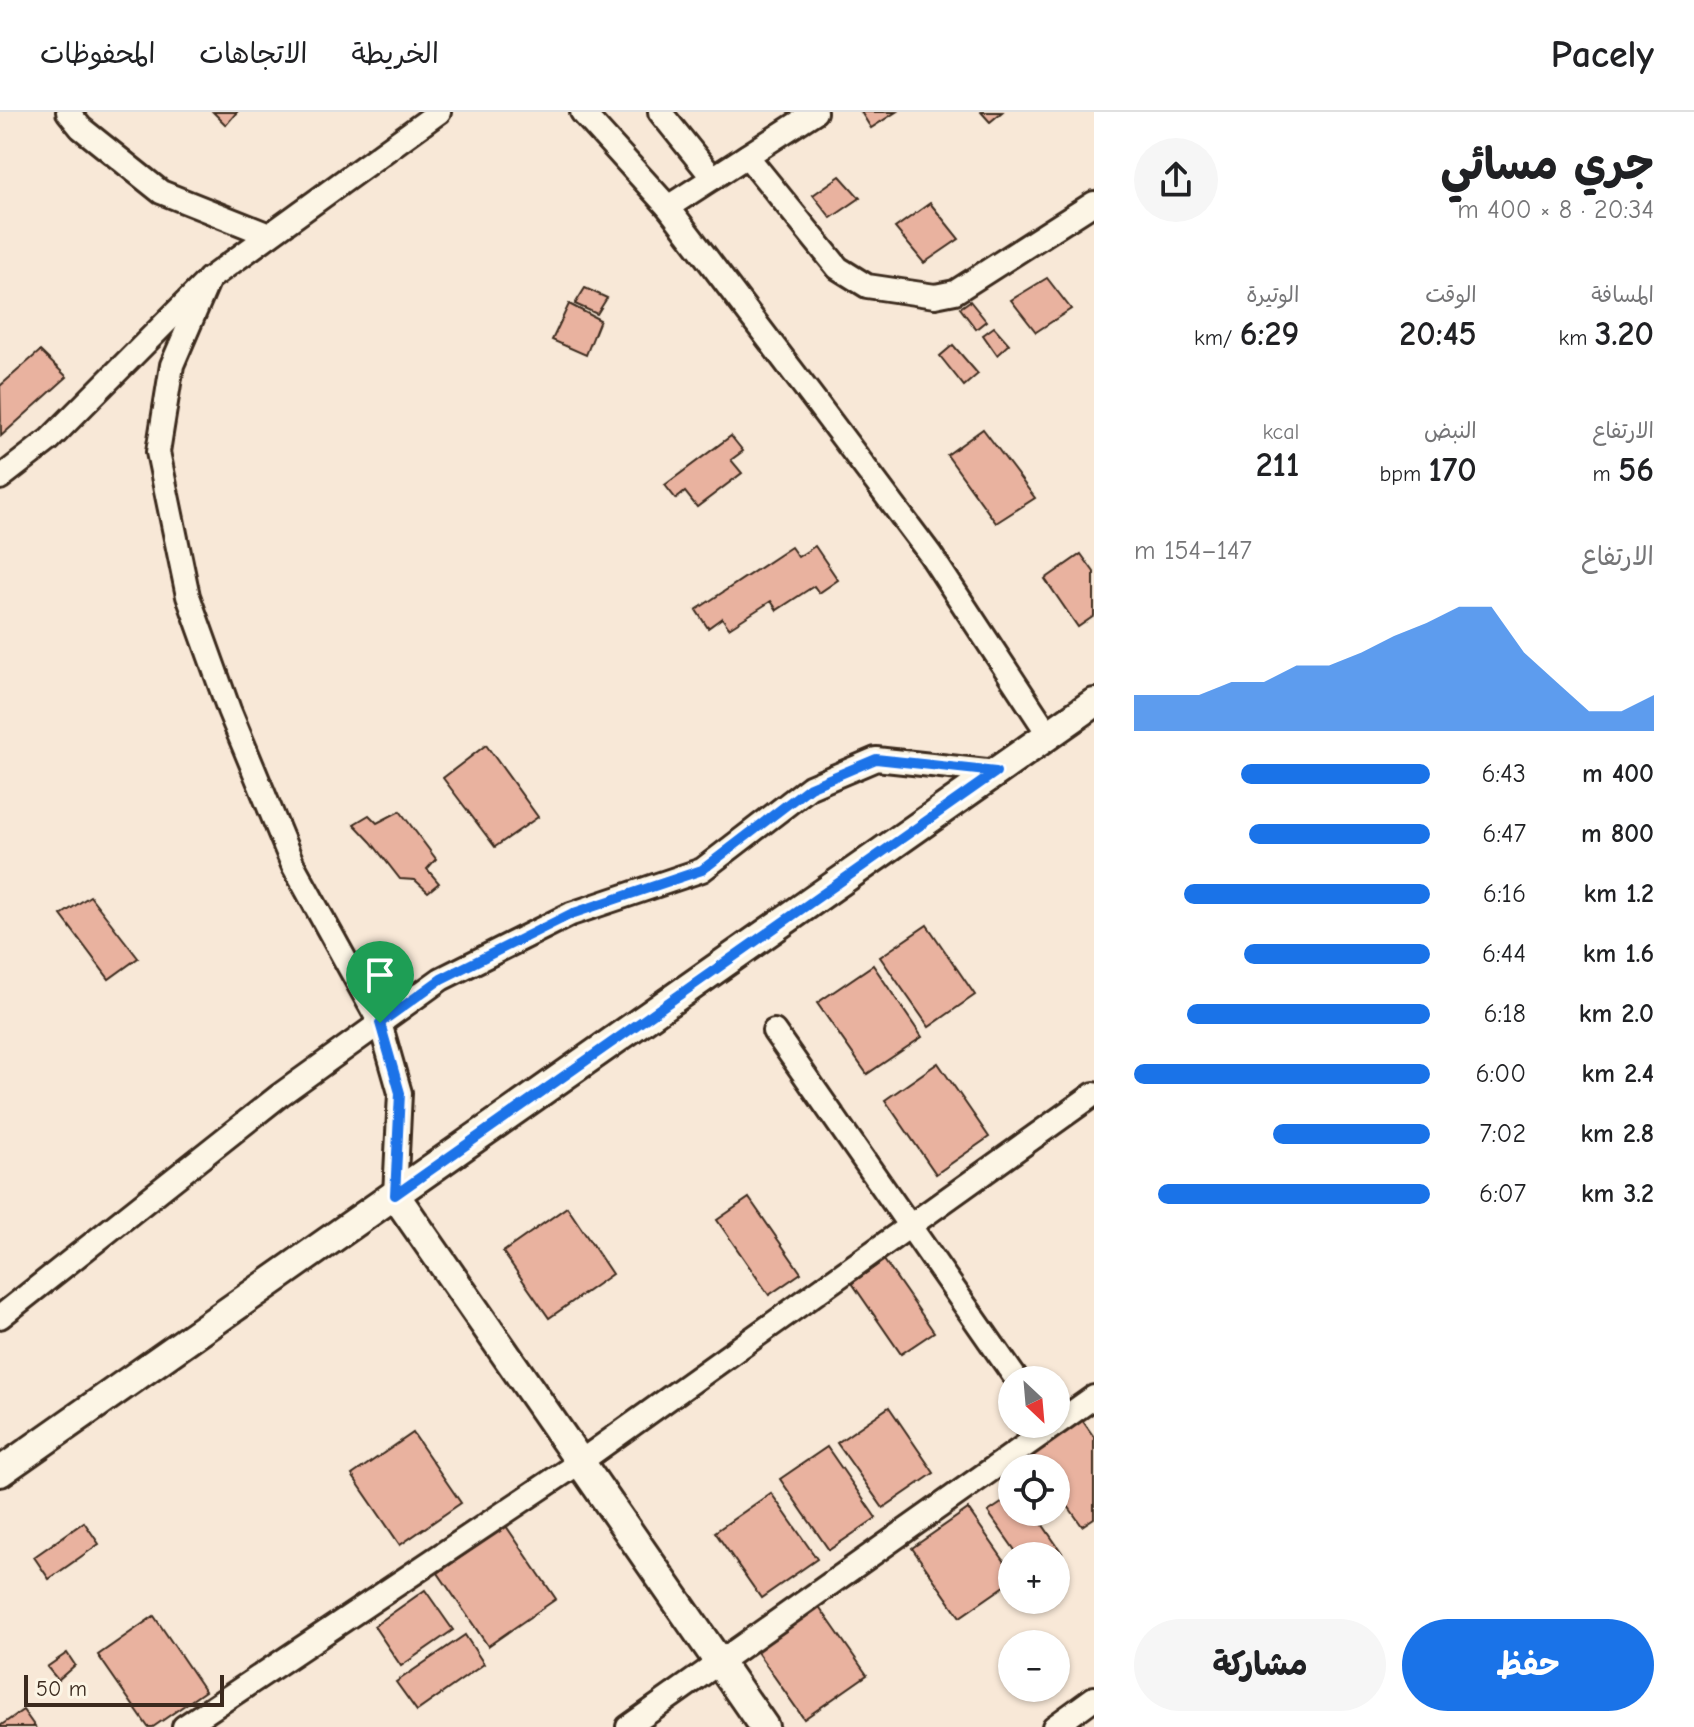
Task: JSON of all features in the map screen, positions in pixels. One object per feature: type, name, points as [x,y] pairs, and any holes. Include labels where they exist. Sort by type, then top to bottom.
[{"type":"street","points":[[68,112],[81,128],[161,192],[269,235]]},
{"type":"street","points":[[0,478],[49,440],[209,279],[439,112]]},
{"type":"street","points":[[582,112],[668,207],[930,554],[1049,735]]},
{"type":"street","points":[[660,112],[713,178]]},
{"type":"street","points":[[668,207],[815,112]]},
{"type":"street","points":[[747,156],[838,268],[867,286],[913,295],[935,296],[955,292],[1094,203]]},
{"type":"street","points":[[209,279],[172,365],[158,452],[188,596],[229,710],[293,865],[380,1023],[400,1093],[395,1195],[764,1727]]},
{"type":"street","points":[[0,1472],[1094,703]]},
{"type":"street","points":[[0,1317],[280,1095],[441,979],[571,914],[702,870],[810,787],[876,759],[996,772]]},
{"type":"street","points":[[774,1031],[1007,1366]]},
{"type":"street","points":[[184,1727],[580,1462],[1094,1094]]},
{"type":"street","points":[[1070,1412],[1094,1397]]},
{"type":"street","points":[[628,1727],[1032,1438]]},
{"type":"street","points":[[1054,1727],[1094,1698]]},
{"type":"building","points":[[213,112],[237,112],[226,125]]},
{"type":"building","points":[[861,112],[896,112],[871,128]]},
{"type":"building","points":[[981,112],[1002,112],[990,122]]},
{"type":"building","points":[[840,176],[860,198],[831,218],[813,195]]},
{"type":"building","points":[[930,203],[959,239],[924,263],[895,228]]},
{"type":"building","points":[[1047,278],[1071,309],[1036,332],[1011,300]]},
{"type":"building","points":[[585,288],[607,298],[597,314],[575,304]]},
{"type":"building","points":[[970,301],[986,321],[976,329],[960,308]]},
{"type":"building","points":[[569,304],[600,320],[586,355],[552,340]]},
{"type":"building","points":[[994,327],[1009,344],[997,355],[983,335]]},
{"type":"building","points":[[953,345],[978,374],[964,386],[940,356]]},
{"type":"building","points":[[40,351],[67,377],[1,436],[0,386]]},
{"type":"building","points":[[983,429],[1035,498],[996,523],[947,455]]},
{"type":"building","points":[[731,436],[743,451],[731,460],[742,473],[697,507],[685,492],[676,499],[665,485]]},
{"type":"building","points":[[815,546],[838,580],[819,593],[814,586],[777,610],[771,601],[729,628],[722,618],[708,628],[696,610],[791,547],[798,557]]},
{"type":"building","points":[[1081,554],[1094,572],[1094,616],[1078,627],[1045,579]]},
{"type":"building","points":[[486,745],[538,817],[495,847],[443,778]]},
{"type":"building","points":[[400,811],[436,859],[427,869],[439,883],[428,892],[415,880],[400,879],[354,824],[369,815],[377,823]]},
{"type":"building","points":[[90,896],[138,958],[109,979],[61,915]]},
{"type":"building","points":[[927,925],[975,995],[929,1027],[880,957]]},
{"type":"building","points":[[873,965],[922,1037],[867,1074],[817,1003]]},
{"type":"building","points":[[938,1063],[989,1137],[936,1174],[885,1100]]},
{"type":"building","points":[[749,1198],[801,1273],[769,1295],[717,1220]]},
{"type":"building","points":[[567,1207],[612,1274],[549,1318],[503,1252]]},
{"type":"building","points":[[884,1260],[934,1332],[901,1354],[852,1283]]},
{"type":"building","points":[[889,1407],[934,1473],[883,1508],[837,1443]]},
{"type":"building","points":[[1082,1420],[1094,1437],[1094,1518],[1082,1526],[1070,1509],[1070,1454],[1033,1454],[1056,1438],[1070,1438],[1070,1428]]},
{"type":"building","points":[[413,1433],[461,1503],[400,1545],[352,1475]]},
{"type":"building","points":[[827,1447],[876,1518],[829,1550],[780,1479]]},
{"type":"building","points":[[771,1493],[817,1559],[761,1598],[715,1532]]},
{"type":"building","points":[[998,1505],[998,1526],[1044,1526],[1054,1542],[1009,1542],[988,1512]]},
{"type":"building","points":[[968,1509],[998,1552],[998,1591],[960,1617],[912,1548]]},
{"type":"building","points":[[84,1522],[99,1544],[49,1579],[34,1557]]},
{"type":"building","points":[[506,1526],[556,1599],[488,1646],[438,1573]]},
{"type":"building","points":[[425,1590],[453,1630],[401,1666],[374,1626]]},
{"type":"building","points":[[818,1605],[867,1675],[804,1719],[755,1649]]},
{"type":"building","points":[[154,1616],[205,1691],[153,1727],[148,1727],[98,1655]]},
{"type":"building","points":[[465,1635],[484,1664],[417,1711],[396,1682]]},
{"type":"building","points":[[67,1653],[75,1665],[58,1680],[47,1667]]},
{"type":"building","points":[[23,1710],[35,1727],[0,1727],[0,1726]]},
{"type":"route","points":[[876,759],[996,772],[395,1195],[400,1093],[380,1023],[441,979],[571,914],[702,870],[810,787],[876,759]]}]
